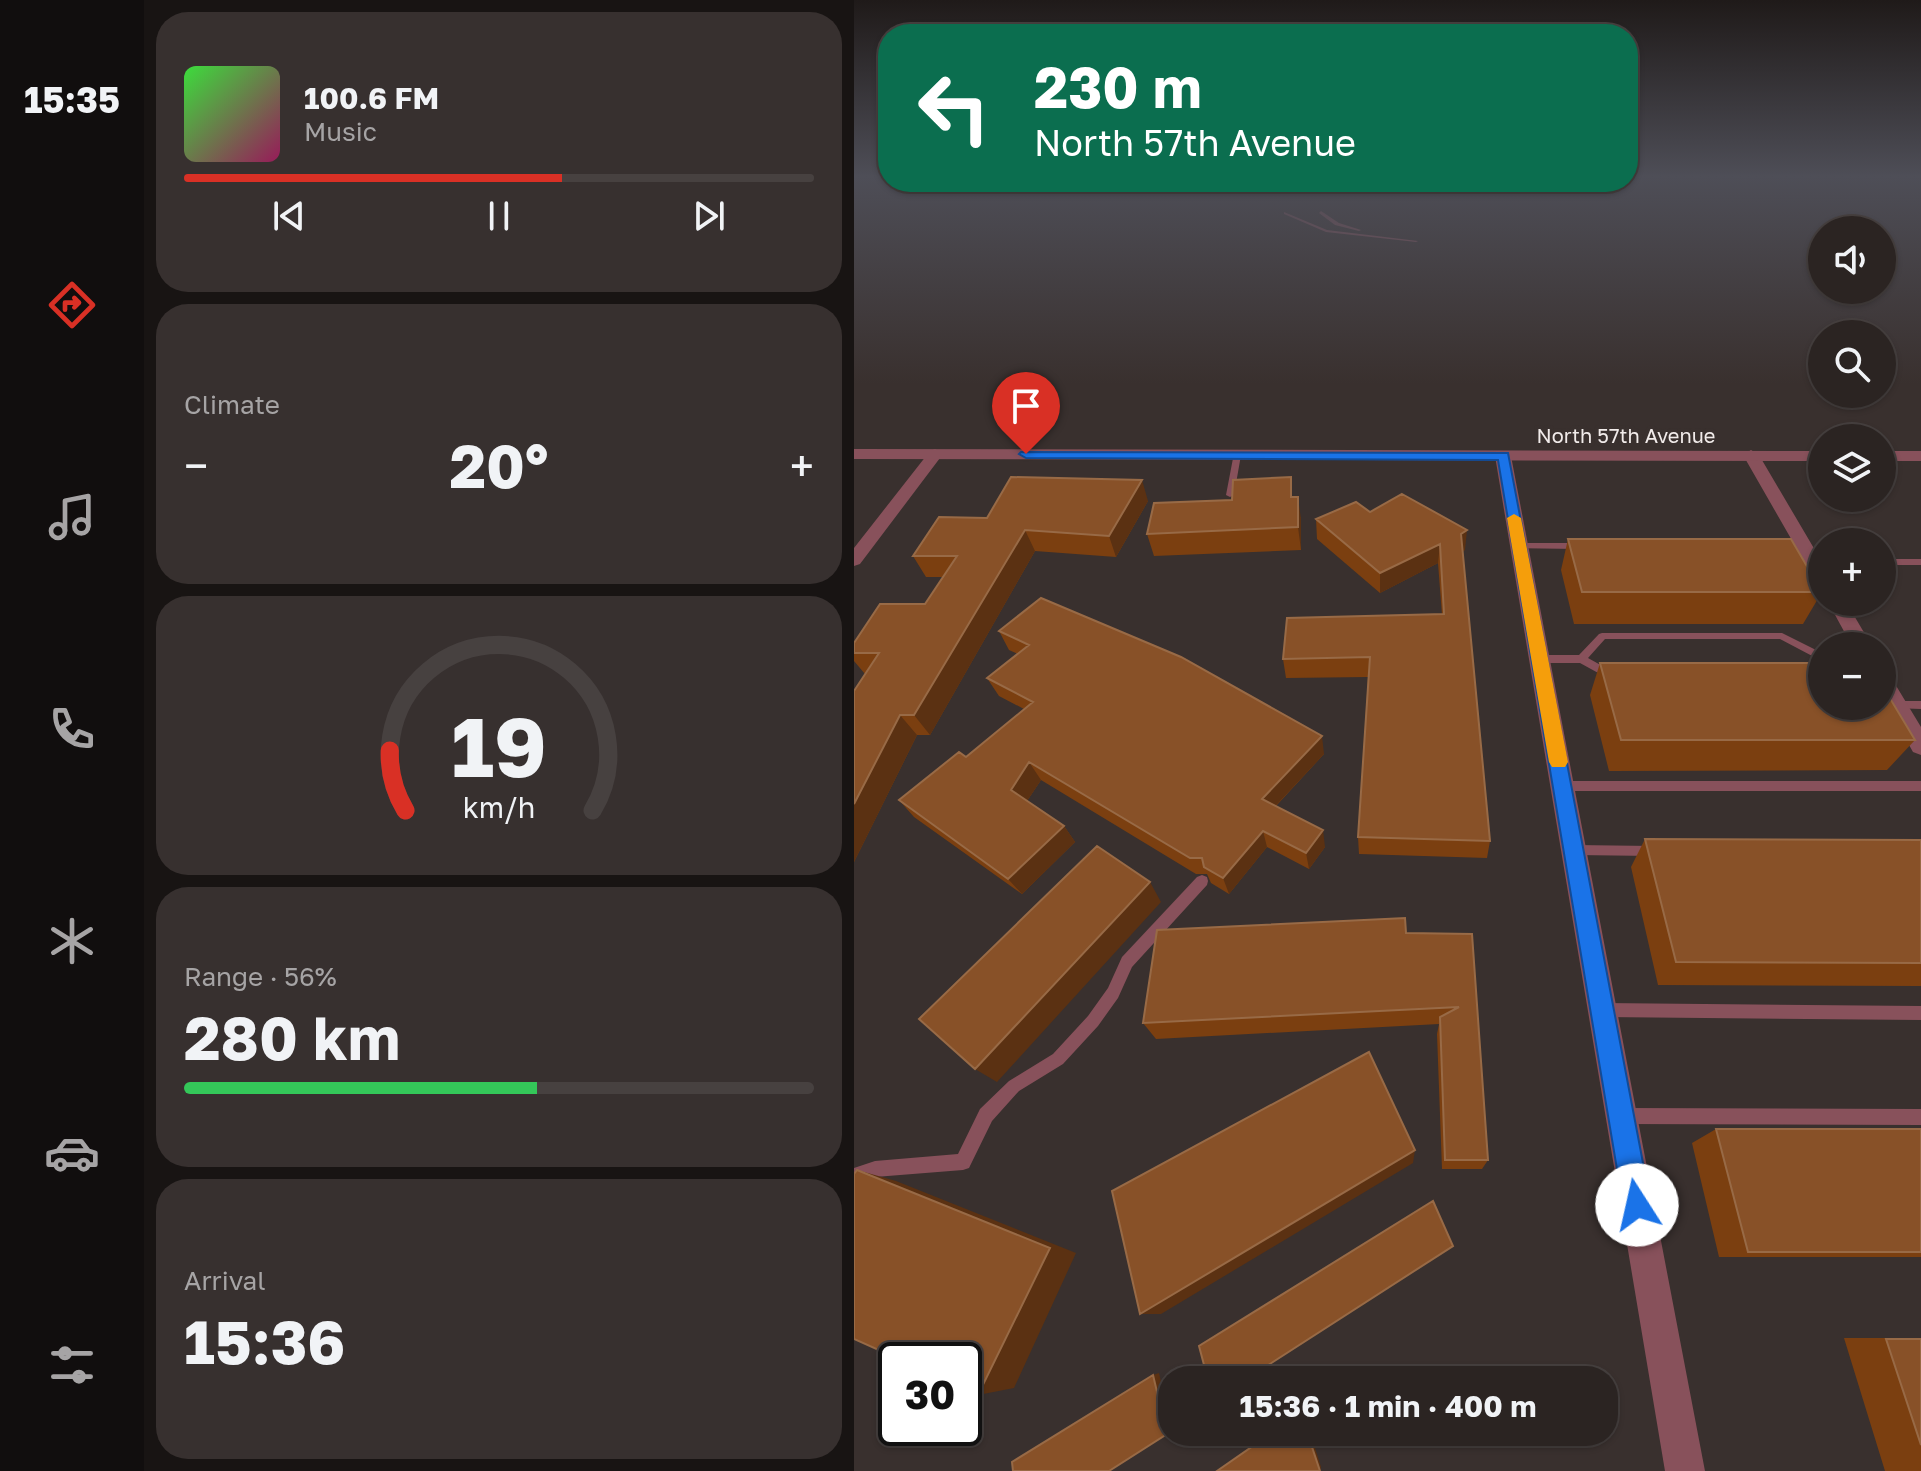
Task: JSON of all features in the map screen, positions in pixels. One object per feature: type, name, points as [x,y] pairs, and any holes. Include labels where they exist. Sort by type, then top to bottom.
[{"type":"street","name":"North 57th Avenue","points":[[854,454],[1808,456]]},
{"type":"street","points":[[854,560],[935,454]]},
{"type":"street","points":[[1751,455],[1795,544],[1808,554]]},
{"type":"street","points":[[1503,456],[1685,1471]]},
{"type":"street","points":[[1896,456],[1921,456]]},
{"type":"street","points":[[1897,705],[1921,746]]},
{"type":"lane","points":[[1230,495],[1237,455]]},
{"type":"lane","points":[[1519,546],[1598,546]]},
{"type":"lane","points":[[1896,562],[1921,562]]},
{"type":"lane","points":[[1582,659],[1602,636],[1782,636],[1808,650]]},
{"type":"lane","points":[[1540,659],[1582,659],[1615,678],[1631,678]]},
{"type":"lane","points":[[1802,681],[1808,674]]},
{"type":"lane","points":[[1897,705],[1921,705]]},
{"type":"lane","points":[[1563,786],[1921,786]]},
{"type":"lane","points":[[1574,850],[1669,851]]},
{"type":"lane","points":[[854,1176],[875,1169],[963,1162],[986,1115],[1014,1086],[1058,1059],[1113,993],[1127,962],[1202,881]]},
{"type":"lane","points":[[1602,1010],[1921,1013]]},
{"type":"lane","points":[[1621,1116],[1921,1117]]},
{"type":"building","points":[[1011,477],[1142,480],[1109,536],[1025,530],[914,715],[900,715],[854,804],[854,691],[879,653],[854,653],[854,643],[880,604],[925,604],[957,556],[913,556],[939,517],[987,518]]},
{"type":"building","points":[[1291,477],[1291,497],[1298,497],[1298,527],[1147,534],[1154,503],[1232,500],[1233,480]]},
{"type":"building","points":[[1402,494],[1467,530],[1461,534],[1490,841],[1358,837],[1370,657],[1283,659],[1287,618],[1444,614],[1440,544],[1380,573],[1316,519],[1356,502],[1370,512]]},
{"type":"building","points":[[1568,539],[1791,539],[1808,568],[1808,592],[1582,592]]},
{"type":"building","points":[[1041,598],[1181,657],[1322,736],[1262,799],[1323,830],[1306,853],[1263,831],[1223,878],[1204,867],[1202,858],[1190,858],[1029,762],[1011,790],[1064,826],[1008,879],[899,800],[959,752],[966,757],[1033,702],[987,678],[1029,645],[999,631]]},
{"type":"building","points":[[1600,663],[1808,663],[1808,720],[1896,720],[1896,708],[1915,740],[1621,740]]},
{"type":"building","points":[[1645,839],[1921,840],[1921,963],[1676,962]]},
{"type":"building","points":[[1097,846],[1150,882],[975,1069],[919,1019]]},
{"type":"building","points":[[1405,918],[1406,933],[1472,934],[1488,1160],[1445,1160],[1440,1017],[1459,1007],[1143,1023],[1157,930]]},
{"type":"building","points":[[1369,1052],[1415,1150],[1140,1314],[1112,1191]]},
{"type":"building","points":[[1716,1129],[1921,1129],[1921,1252],[1748,1252]]},
{"type":"building","points":[[857,1170],[1050,1248],[982,1387],[982,1342],[878,1342],[878,1350],[854,1339],[854,1174]]},
{"type":"building","points":[[1433,1201],[1453,1246],[1267,1366],[1204,1366],[1199,1346]]},
{"type":"building","points":[[1886,1339],[1921,1339],[1921,1445]]},
{"type":"building","points":[[1153,1375],[1158,1396],[1158,1440],[1109,1471],[1013,1471],[1012,1462]]},
{"type":"building","points":[[1253,1446],[1312,1446],[1320,1471],[1217,1471]]},
{"type":"slow traffic","points":[[1514,518],[1558,762]]},
{"type":"route","points":[[1026,454],[1503,456],[1637,1205]]}]
